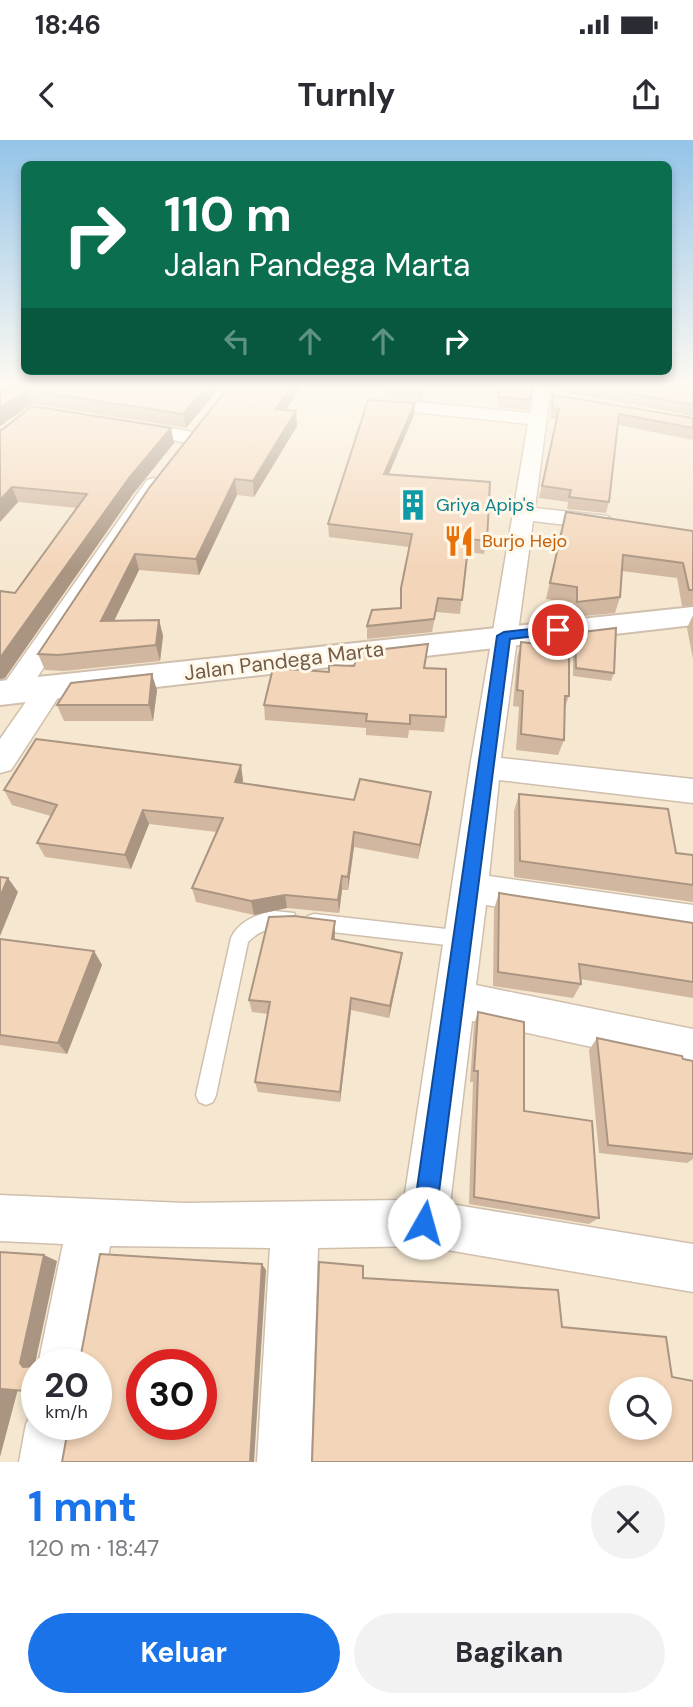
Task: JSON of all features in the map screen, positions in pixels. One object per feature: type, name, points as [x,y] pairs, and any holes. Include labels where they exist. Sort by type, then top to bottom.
[{"type":"street","points":[[6,692],[182,447]]},
{"type":"street","points":[[424,1223],[485,766],[533,447]]},
{"type":"street","points":[[523,513],[609,523]]},
{"type":"street","name":"Jalan Pandega Marta","points":[[6,692],[693,615]]},
{"type":"street","points":[[0,762],[51,687]]},
{"type":"street","points":[[485,766],[693,791]]},
{"type":"street","points":[[469,888],[693,920]]},
{"type":"street","points":[[455,999],[693,1049]]},
{"type":"street","points":[[0,1218],[184,1226],[424,1223],[693,1268]]},
{"type":"street","points":[[67,1349],[91,1223]]},
{"type":"street","points":[[284,1462],[295,1224]]},
{"type":"street","points":[[46,1462],[50,1440]]},
{"type":"lane","points":[[206,1095],[240,938],[252,925],[272,918],[296,919],[464,939]]},
{"type":"shaded area","points":[[0,447],[693,447],[693,1462],[0,1462]]},
{"type":"building","points":[[0,447],[155,447],[129,478],[0,658],[0,591],[15,593],[87,494],[12,487],[0,500]]},
{"type":"building","points":[[181,447],[274,447],[253,481],[235,479],[196,559],[135,554],[101,621],[159,620],[156,645],[58,655],[38,654],[149,488]]},
{"type":"building","points":[[353,447],[396,447],[384,474],[490,482],[487,541],[469,539],[462,600],[438,598],[434,619],[367,626],[372,610],[401,608],[401,588],[412,534],[328,524]]},
{"type":"building","points":[[551,447],[615,447],[609,502],[569,497],[571,490],[542,486]]},
{"type":"building","points":[[566,512],[693,531],[693,590],[689,590],[683,563],[623,555],[620,597],[577,602],[577,587],[550,583]]},
{"type":"building","points":[[616,628],[614,673],[576,668],[575,633]]},
{"type":"building","points":[[521,642],[569,648],[569,696],[565,696],[564,740],[521,734],[523,691],[517,690]]},
{"type":"building","points":[[428,644],[424,668],[446,669],[446,717],[410,715],[410,724],[366,721],[367,714],[264,705],[273,668],[329,672],[329,665],[354,666],[359,652]]},
{"type":"building","points":[[152,674],[149,705],[57,705],[71,683]]},
{"type":"building","points":[[36,739],[241,765],[235,782],[354,800],[360,779],[431,792],[420,845],[354,832],[348,877],[342,876],[338,900],[285,895],[251,901],[192,888],[223,818],[143,810],[125,855],[37,843],[57,805],[4,790]]},
{"type":"building","points":[[519,794],[668,809],[676,853],[693,855],[693,885],[520,861]]},
{"type":"building","points":[[0,877],[8,878],[0,897]]},
{"type":"building","points":[[499,893],[693,923],[693,982],[579,964],[581,984],[498,972]]},
{"type":"building","points":[[294,916],[335,921],[332,939],[402,953],[390,1006],[351,998],[340,1092],[255,1082],[270,1002],[249,1000],[269,917]]},
{"type":"building","points":[[0,939],[94,951],[58,1043],[0,1035]]},
{"type":"building","points":[[478,1012],[524,1022],[524,1111],[592,1121],[599,1218],[474,1197],[478,1071],[474,1071]]},
{"type":"building","points":[[597,1038],[682,1056],[683,1059],[693,1061],[693,1154],[608,1145]]},
{"type":"building","points":[[0,1252],[44,1255],[21,1349],[21,1391],[2,1389],[0,1397]]},
{"type":"building","points":[[100,1254],[262,1264],[250,1462],[62,1462],[66,1440],[112,1440],[112,1349],[82,1349]]},
{"type":"building","points":[[319,1262],[363,1266],[363,1278],[558,1290],[562,1327],[666,1337],[672,1377],[693,1381],[693,1462],[312,1462]]},
{"type":"place","name":"Griya Apip's","points":[[413,505]]},
{"type":"place","name":"Burjo Hejo","points":[[459,541]]},
{"type":"route","points":[[424,1223],[504,636],[558,630]]}]
